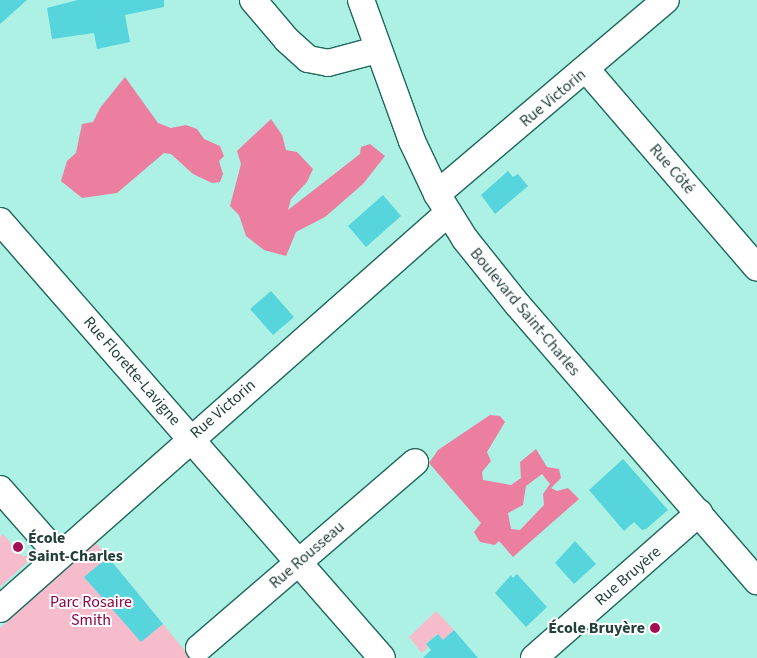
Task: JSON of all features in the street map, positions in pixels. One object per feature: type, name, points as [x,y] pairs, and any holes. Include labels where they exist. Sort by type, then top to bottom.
[{"type":"street","points":[[254,0],[287,40],[308,59],[328,63],[377,50]]},
{"type":"street","name":"Boulevard Saint-Charles","points":[[361,0],[377,50],[412,141],[442,203],[477,255],[517,304],[757,581]]},
{"type":"street","name":"Rue Victorin","points":[[0,609],[190,437],[586,70],[666,0]]},
{"type":"street","name":"Rue Côté","points":[[586,70],[757,268]]},
{"type":"street","name":"Rue Florette-Lavigne","points":[[0,221],[382,658]]},
{"type":"street","name":"Rue Rousseau","points":[[198,648],[415,462]]},
{"type":"street","points":[[0,489],[59,556]]},
{"type":"street","name":"Rue Bruyère","points":[[534,658],[699,514]]},
{"type":"green space","points":[[3,534],[23,557],[27,555],[32,558],[0,587],[0,537]]},
{"type":"green space","name":"Parc Rosaire Smith","points":[[96,543],[191,658],[0,658],[0,628]]},
{"type":"green space","points":[[436,611],[454,630],[443,640],[437,634],[426,644],[428,647],[422,653],[409,637]]},
{"type":"shaded area","points":[[125,77],[158,123],[171,128],[186,125],[197,129],[204,139],[220,146],[224,156],[219,161],[223,174],[220,182],[212,183],[193,174],[171,154],[164,153],[117,193],[82,198],[61,181],[67,161],[76,153],[82,124],[93,122],[100,108]]},
{"type":"shaded area","points":[[271,119],[282,135],[286,150],[297,152],[313,169],[307,182],[291,199],[288,210],[360,154],[361,147],[370,144],[385,156],[363,184],[325,217],[296,232],[286,256],[264,250],[246,236],[239,215],[230,206],[241,164],[237,151]]},
{"type":"shaded area","points":[[490,415],[500,416],[505,422],[487,452],[491,461],[482,472],[483,480],[511,485],[521,478],[520,462],[536,449],[547,467],[559,469],[561,478],[551,488],[557,491],[568,488],[579,499],[513,557],[499,541],[495,545],[480,542],[474,532],[481,523],[429,463],[438,450]],"holes":[[[542,474],[550,484],[543,494],[544,505],[520,530],[511,529],[508,513],[523,505],[526,486]]]},
{"type":"building","points":[[0,0],[27,0],[0,24]]},
{"type":"building","points":[[78,0],[164,0],[164,7],[125,15],[130,42],[97,49],[94,33],[52,39],[47,8]]},
{"type":"building","points":[[508,171],[513,177],[518,174],[528,186],[495,214],[481,195]]},
{"type":"building","points":[[383,195],[401,216],[366,247],[348,226]]},
{"type":"building","points":[[271,291],[294,317],[273,335],[250,309]]},
{"type":"building","points":[[623,459],[668,510],[646,529],[642,530],[634,522],[624,531],[589,490]]},
{"type":"building","points":[[575,541],[596,564],[574,584],[555,563]]},
{"type":"building","points":[[108,557],[163,624],[141,642],[84,577]]},
{"type":"building","points":[[517,574],[547,607],[526,627],[495,593],[511,575],[513,578]]},
{"type":"building","points":[[454,630],[478,658],[423,658],[431,650],[426,644],[438,634],[443,640]]},
{"type":"place","name":"École Saint-Charles","points":[[18,547]]},
{"type":"place","name":"École Bruyère","points":[[655,628]]}]
